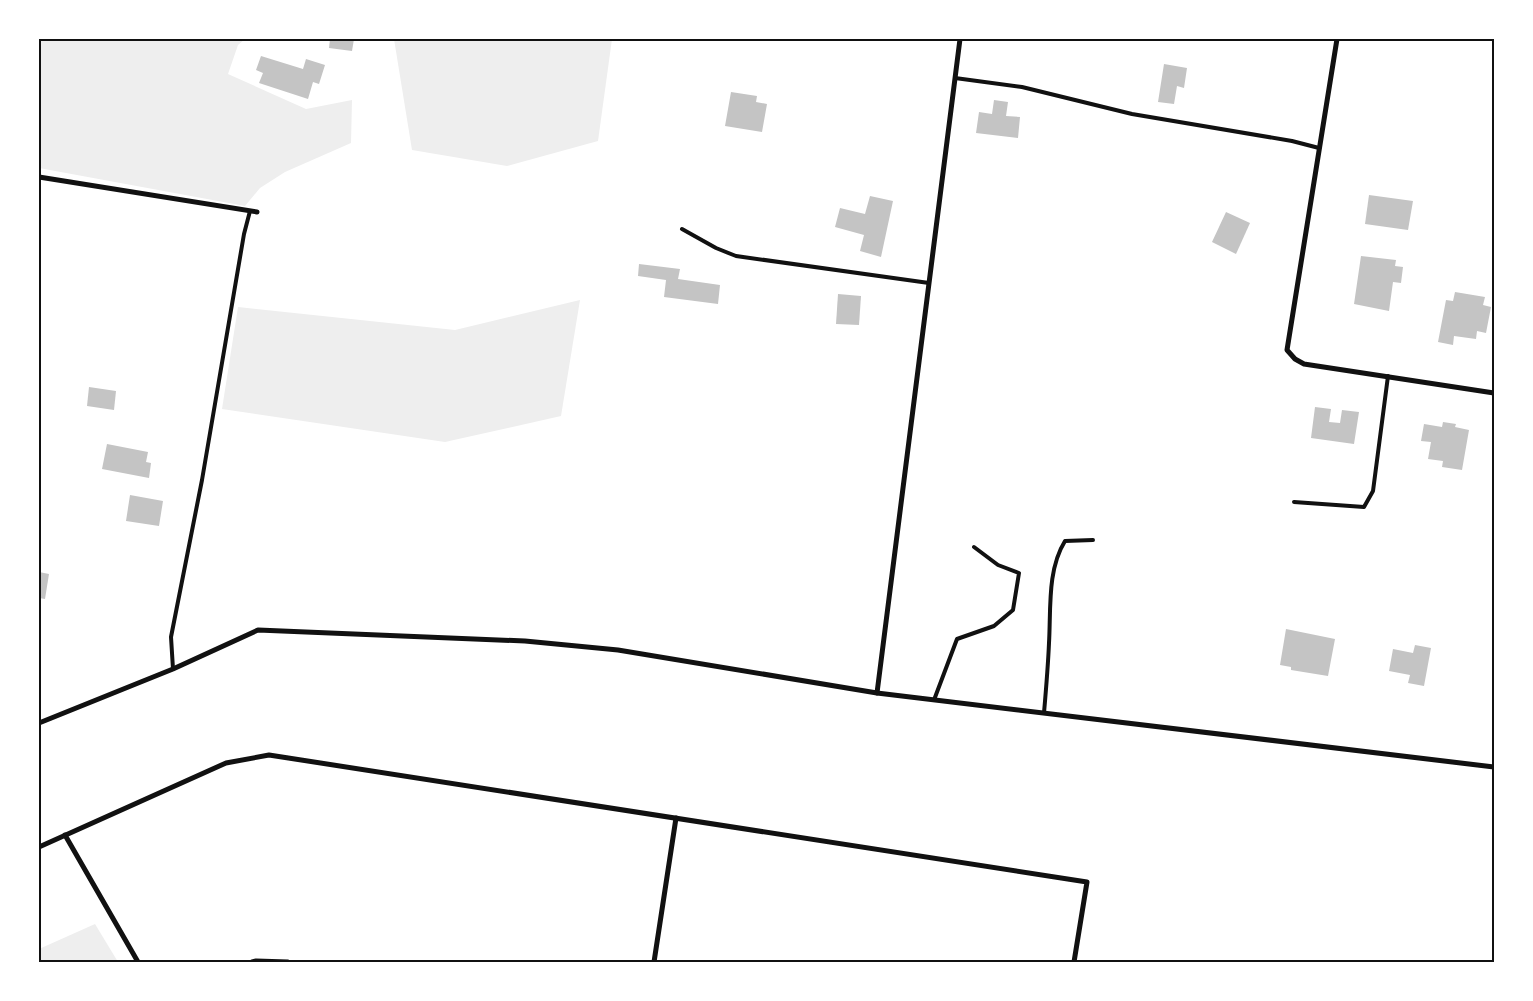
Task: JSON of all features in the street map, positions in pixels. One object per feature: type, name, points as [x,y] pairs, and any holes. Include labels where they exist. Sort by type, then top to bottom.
[{"type":"street","points":[[877,693],[960,39]]},
{"type":"street","points":[[1337,39],[1287,350],[1295,359],[1304,364],[1494,393]]},
{"type":"street","points":[[39,177],[254,212]]},
{"type":"street","points":[[39,722],[174,669],[258,630],[544,643],[618,650],[877,693],[1494,767]]},
{"type":"street","points":[[39,846],[226,763],[269,756],[1087,882],[1074,962]]},
{"type":"street","points":[[654,962],[676,818]]},
{"type":"street","points":[[65,834],[138,962]]},
{"type":"street","points":[[252,962],[288,962]]},
{"type":"lane","points":[[956,78],[1022,87],[1132,114],[1292,141],[1319,148]]},
{"type":"lane","points":[[174,669],[171,637],[202,480],[244,234],[254,212]]},
{"type":"lane","points":[[682,229],[716,248],[736,256],[929,283]]},
{"type":"lane","points":[[1294,502],[1364,507],[1373,491],[1388,376]]},
{"type":"lane","points":[[1044,713],[1052,586],[1058,552],[1065,541],[1093,540]]},
{"type":"lane","points":[[934,700],[958,639],[994,626],[1012,610],[1018,574],[998,565],[974,547]]},
{"type":"shaded area","points":[[39,39],[245,39],[238,45],[228,74],[306,109],[352,100],[351,143],[285,172],[260,188],[245,206],[39,168]]},
{"type":"shaded area","points":[[394,39],[612,39],[598,141],[507,166],[412,150]]},
{"type":"shaded area","points":[[580,300],[561,416],[445,442],[222,409],[238,307],[455,330]]},
{"type":"shaded area","points":[[95,924],[118,962],[39,962],[39,949]]},
{"type":"building","points":[[330,39],[354,39],[352,51],[329,48]]},
{"type":"building","points":[[261,56],[303,69],[306,59],[325,65],[319,84],[313,82],[308,99],[259,83],[263,73],[256,70]]},
{"type":"building","points":[[1164,64],[1187,68],[1184,88],[1177,86],[1174,104],[1158,102]]},
{"type":"building","points":[[731,92],[757,96],[756,102],[767,104],[762,132],[725,126]]},
{"type":"building","points":[[994,100],[1008,102],[1006,116],[1020,117],[1018,138],[976,133],[979,112],[992,114]]},
{"type":"building","points":[[1369,195],[1413,201],[1408,230],[1365,224]]},
{"type":"building","points":[[870,196],[893,201],[881,257],[860,251],[864,235],[835,227],[840,208],[865,214]]},
{"type":"building","points":[[1226,212],[1250,223],[1236,254],[1212,242]]},
{"type":"building","points":[[1361,256],[1396,260],[1395,266],[1403,267],[1401,283],[1393,282],[1389,311],[1354,304]]},
{"type":"building","points":[[639,264],[680,269],[678,279],[720,285],[718,304],[664,297],[666,280],[638,276]]},
{"type":"building","points":[[1455,292],[1485,297],[1483,305],[1491,307],[1486,333],[1477,331],[1476,339],[1454,336],[1453,345],[1438,342],[1446,300],[1453,301]]},
{"type":"building","points":[[838,294],[861,296],[859,325],[836,324]]},
{"type":"building","points":[[89,387],[116,391],[114,410],[87,406]]},
{"type":"building","points":[[1315,407],[1331,409],[1329,422],[1340,423],[1342,410],[1359,412],[1354,444],[1311,438]]},
{"type":"building","points":[[1443,422],[1456,424],[1455,427],[1469,430],[1462,470],[1442,467],[1443,461],[1428,459],[1431,442],[1421,441],[1424,424],[1442,427]]},
{"type":"building","points":[[107,444],[148,452],[146,462],[151,463],[149,478],[102,469]]},
{"type":"building","points":[[130,495],[163,501],[159,526],[126,521]]},
{"type":"building","points":[[39,572],[49,574],[45,599],[39,598]]},
{"type":"building","points":[[1286,629],[1335,639],[1328,676],[1291,670],[1291,667],[1280,665]]},
{"type":"building","points":[[1415,645],[1431,648],[1424,686],[1408,683],[1410,675],[1389,671],[1393,649],[1413,653]]}]
